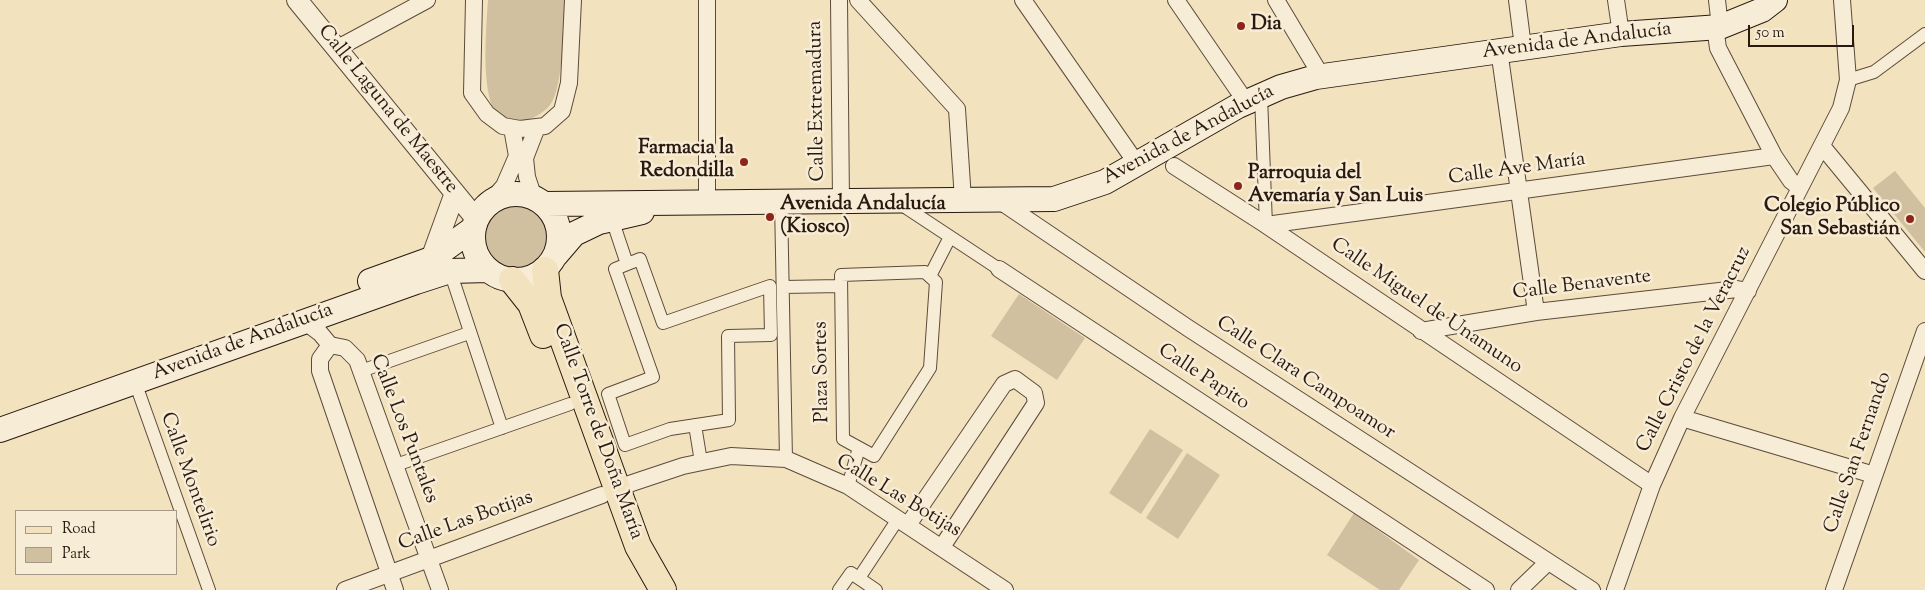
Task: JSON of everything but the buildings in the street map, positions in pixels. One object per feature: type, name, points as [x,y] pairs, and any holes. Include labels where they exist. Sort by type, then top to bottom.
[{"type":"main road","name":"Avenida de Andalucía","points":[[540,201],[557,203],[683,203],[1054,198],[1105,182],[1254,99],[1281,87],[1322,77],[1523,46],[1621,34],[1717,27],[1762,10],[1775,0]]},
{"type":"main road","points":[[510,194],[522,194],[540,201],[553,215],[558,228],[560,241],[550,262],[530,278],[512,280],[499,277],[488,270],[480,261],[473,239],[480,217],[498,198],[510,194]]},
{"type":"main road","name":"Avenida de Andalucía","points":[[550,262],[574,234],[599,222],[683,203]]},
{"type":"main road","name":"Avenida de Andalucía","points":[[0,430],[304,321],[441,265],[480,217]]},
{"type":"main road","name":"Calle Torre de Doña María","points":[[550,262],[548,298],[606,424],[610,491],[622,552],[642,590]]},
{"type":"main road","name":"Avenida de Andalucía","points":[[0,414],[441,265],[488,270]]},
{"type":"main road","name":"Calle Torre de Doña María","points":[[512,280],[531,304],[570,404],[610,491],[663,590]]},
{"type":"street","name":"Calle Laguna de Maestre","points":[[297,0],[455,193],[480,217]]},
{"type":"street","points":[[336,49],[427,0]]},
{"type":"street","points":[[474,0],[472,93],[487,114],[503,126],[520,129],[545,126],[562,111],[569,83],[573,0]]},
{"type":"street","points":[[707,0],[707,202]]},
{"type":"street","name":"Calle Extremadura","points":[[839,0],[841,201]]},
{"type":"street","points":[[858,0],[956,109],[963,200]]},
{"type":"street","points":[[1024,0],[1137,164]]},
{"type":"street","points":[[1176,0],[1254,99],[1266,225]]},
{"type":"street","points":[[1276,0],[1322,77]]},
{"type":"street","points":[[1517,0],[1523,46]]},
{"type":"street","points":[[1616,0],[1621,34]]},
{"type":"street","points":[[1717,0],[1718,48],[1774,156],[1790,181],[1800,188]]},
{"type":"street","name":"Calle Cristo de la Veracruz","points":[[1615,590],[1652,486],[1682,418],[1841,108],[1848,80],[1842,0]]},
{"type":"street","points":[[1848,80],[1874,72],[1925,34]]},
{"type":"street","points":[[1499,50],[1536,312]]},
{"type":"street","points":[[537,127],[524,158],[526,177],[540,201]]},
{"type":"street","points":[[480,217],[504,186],[517,156],[512,128]]},
{"type":"street","points":[[1822,146],[1925,271]]},
{"type":"street","name":"Calle Ave María","points":[[1266,225],[1774,156]]},
{"type":"street","name":"Calle Miguel de Unamuno","points":[[1174,166],[1266,225],[1652,486]]},
{"type":"street","points":[[455,193],[441,265],[469,333],[502,428]]},
{"type":"street","name":"Calle Clara Campoamor","points":[[997,199],[1188,328],[1592,590]]},
{"type":"street","name":"Calle Papito","points":[[897,201],[1486,590]]},
{"type":"street","points":[[781,202],[783,287],[777,314],[772,335],[728,336],[729,420],[670,429],[625,445],[606,424],[608,394],[653,377],[615,269],[640,259],[663,323],[770,286],[777,314],[786,459]]},
{"type":"street","points":[[612,219],[627,264]]},
{"type":"street","points":[[930,276],[950,237]]},
{"type":"street","points":[[783,287],[841,286],[840,275],[925,272],[936,282],[930,368],[874,456],[859,448],[848,486]]},
{"type":"street","name":"Plaza Sortes","points":[[841,286],[843,439],[859,448]]},
{"type":"street","name":"Calle Benavente","points":[[1421,330],[1536,312],[1736,289],[1748,291]]},
{"type":"street","points":[[333,310],[330,345],[320,359],[320,371],[395,590]]},
{"type":"street","points":[[304,321],[320,333],[330,345]]},
{"type":"street","name":"Calle San Fernando","points":[[1834,590],[1925,331]]},
{"type":"street","points":[[362,371],[469,333]]},
{"type":"street","name":"Calle Los Puntales","points":[[330,345],[345,348],[358,360],[440,590]]},
{"type":"street","points":[[859,578],[903,522],[1004,384],[1015,379],[1034,393],[1036,403],[942,547]]},
{"type":"street","name":"Calle Montelirio","points":[[135,382],[209,590]]},
{"type":"street","points":[[396,466],[570,404]]},
{"type":"street","points":[[1682,418],[1874,474]]},
{"type":"street","points":[[695,425],[701,462]]},
{"type":"street","name":"Calle Las Botijas","points":[[345,590],[610,491],[683,466],[731,456],[786,459],[848,486],[1005,590]]},
{"type":"street","points":[[1519,590],[1548,562]]},
{"type":"street","points":[[839,590],[851,573],[876,590]]},
{"type":"green space","points":[[488,0],[566,0],[558,85],[550,105],[530,119],[521,121],[510,120],[492,106],[486,68]]},
{"type":"green space","points":[[1895,171],[1925,208],[1925,252],[1873,188]]},
{"type":"green space","points":[[515,206],[533,212],[541,220],[547,238],[541,256],[533,264],[515,270],[497,264],[489,256],[483,238],[489,220],[497,212]]},
{"type":"green space","points":[[1019,294],[1085,338],[1057,380],[991,336]]},
{"type":"green space","points":[[1150,429],[1183,450],[1141,514],[1109,493]]},
{"type":"green space","points":[[1187,453],[1220,475],[1178,539],[1146,518]]},
{"type":"green space","points":[[1354,513],[1419,560],[1399,590],[1380,590],[1327,555]]},
{"type":"place","name":"Dia","points":[[1241,26]]},
{"type":"place","name":"Farmacia la Redondilla","points":[[744,162]]},
{"type":"place","name":"Parroquia del Avemaría y San Luis","points":[[1238,186]]},
{"type":"place","name":"Avenida Andalucía (Kiosco)","points":[[770,217]]},
{"type":"place","name":"Colegio Público San Sebastián","points":[[1910,219]]}]
